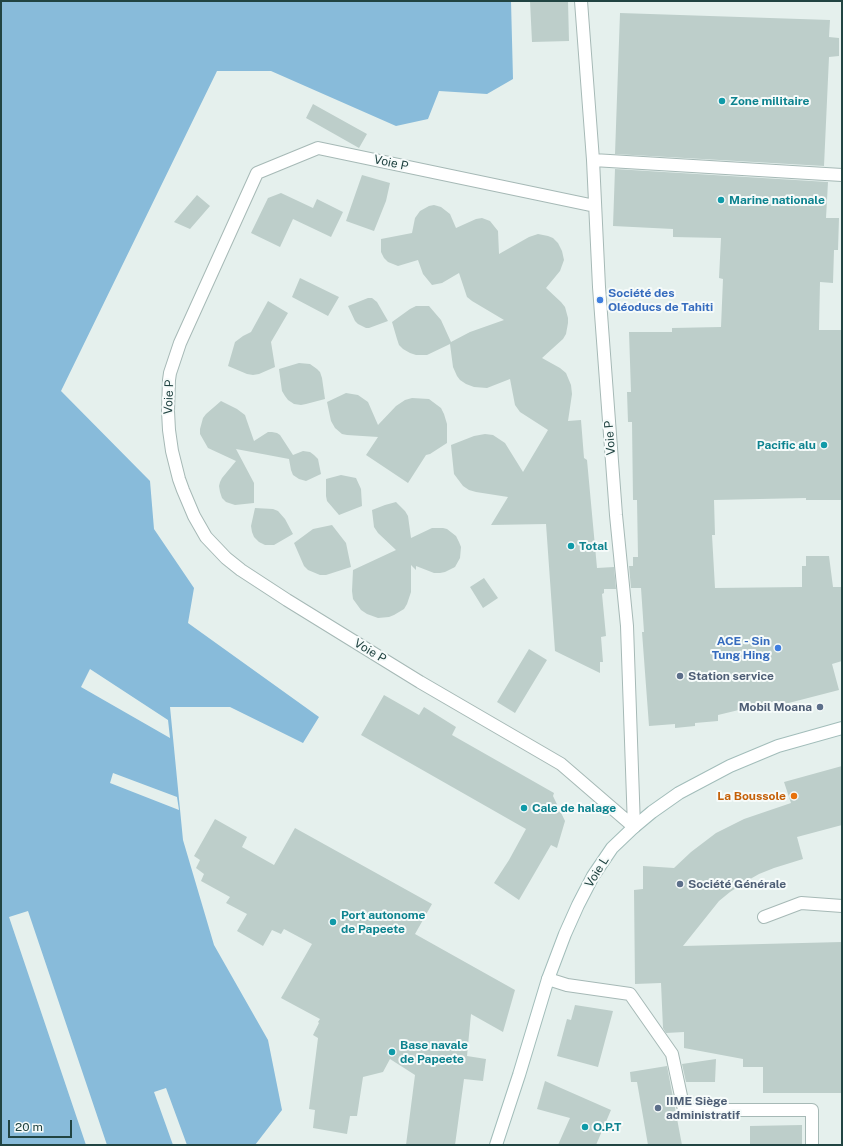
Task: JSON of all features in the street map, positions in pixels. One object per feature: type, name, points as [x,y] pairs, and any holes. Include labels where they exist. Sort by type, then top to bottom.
[{"type":"street","points":[[581,1],[595,206]]},
{"type":"street","name":"Voie P","points":[[318,148],[595,206],[599,287],[615,507],[627,626],[634,827],[561,764],[362,647],[247,575],[226,558],[206,537],[194,516],[179,479],[172,451],[168,412],[169,380],[180,343],[220,257],[235,218],[257,173],[318,148]]},
{"type":"street","points":[[593,160],[842,175]]},
{"type":"street","name":"Voie L","points":[[496,1145],[548,980],[578,905],[593,876],[612,848],[652,812],[679,793],[730,766],[778,746],[842,728]]},
{"type":"street","points":[[764,917],[800,903],[842,906]]},
{"type":"street","points":[[548,980],[567,985],[630,994],[672,1054],[684,1110],[812,1110],[812,1145]]},
{"type":"water","points":[[1,1],[511,1],[513,79],[487,94],[439,91],[428,119],[396,126],[271,71],[217,71],[61,391],[150,481],[154,529],[194,588],[188,623],[319,717],[303,743],[230,707],[170,707],[183,840],[214,945],[268,1040],[282,1110],[255,1145],[1,1145]]},
{"type":"pier","points":[[90,669],[168,720],[170,738],[81,687]]},
{"type":"pier","points":[[113,773],[177,797],[179,810],[110,783]]},
{"type":"pier","points":[[28,911],[107,1145],[86,1145],[9,917]]},
{"type":"pier","points":[[166,1088],[187,1145],[173,1145],[154,1092]]},
{"type":"building","points":[[530,1],[568,1],[569,41],[532,42]]},
{"type":"building","name":"Zone militaire","points":[[620,13],[830,20],[829,37],[839,38],[839,56],[829,57],[824,166],[615,154]]},
{"type":"building","points":[[313,104],[367,134],[359,148],[306,118]]},
{"type":"building","points":[[615,169],[828,182],[826,218],[839,218],[838,250],[834,250],[833,283],[820,282],[819,330],[842,330],[842,500],[806,500],[806,498],[714,500],[715,535],[712,535],[715,588],[802,587],[802,566],[806,566],[806,556],[829,556],[833,587],[842,587],[842,661],[832,664],[839,690],[777,706],[776,701],[718,715],[718,721],[695,723],[695,726],[675,728],[675,724],[649,726],[642,632],[644,632],[641,588],[631,588],[629,566],[633,566],[633,557],[638,557],[637,500],[633,500],[632,422],[628,422],[627,392],[631,392],[629,332],[672,332],[672,328],[721,327],[723,279],[719,278],[721,238],[673,237],[673,229],[613,226]]},
{"type":"building","points":[[362,175],[390,183],[386,201],[374,231],[346,221]]},
{"type":"building","points":[[281,193],[313,208],[317,199],[343,212],[331,237],[293,219],[280,247],[251,233],[268,198]]},
{"type":"building","points":[[197,195],[210,206],[190,229],[174,222]]},
{"type":"building","points":[[434,205],[441,207],[450,214],[456,228],[476,219],[482,218],[490,221],[498,231],[499,254],[529,237],[538,234],[553,238],[558,243],[562,251],[564,260],[560,271],[546,288],[565,307],[568,318],[566,334],[563,339],[542,358],[566,373],[571,385],[572,394],[568,421],[581,420],[584,458],[587,460],[597,568],[614,567],[616,589],[604,589],[604,593],[602,594],[606,636],[601,637],[603,662],[600,662],[600,673],[555,651],[546,524],[491,525],[508,497],[469,490],[463,486],[454,474],[451,445],[474,436],[485,434],[493,435],[505,443],[523,472],[548,430],[520,412],[515,405],[510,379],[487,388],[474,387],[460,380],[453,367],[450,344],[427,355],[416,355],[410,353],[399,345],[392,322],[416,306],[429,306],[441,320],[451,342],[470,332],[504,320],[467,297],[459,273],[442,283],[432,285],[423,274],[418,260],[398,266],[388,262],[384,258],[381,252],[381,239],[412,233],[415,218],[420,211]]},
{"type":"building","points":[[300,278],[339,297],[328,316],[292,297]]},
{"type":"building","points":[[368,298],[372,298],[377,302],[388,321],[366,328],[355,321],[348,306]]},
{"type":"building","points":[[268,301],[288,313],[271,342],[275,367],[253,375],[228,366],[235,342],[251,332]]},
{"type":"building","points":[[299,363],[310,364],[320,372],[325,399],[301,405],[294,404],[285,396],[282,391],[279,369]]},
{"type":"building","points":[[346,393],[358,395],[368,402],[378,425],[396,406],[405,400],[412,398],[429,399],[441,408],[444,414],[447,424],[447,443],[426,455],[408,483],[366,455],[378,437],[342,434],[335,428],[331,421],[327,402]]},
{"type":"building","points":[[221,401],[245,415],[254,441],[268,432],[277,433],[280,435],[293,455],[303,451],[310,452],[314,455],[318,459],[321,474],[306,481],[299,479],[293,475],[289,459],[236,449],[254,483],[254,503],[235,505],[226,502],[222,498],[219,486],[222,478],[236,461],[208,448],[200,434],[203,418]]},
{"type":"building","points":[[341,475],[356,478],[361,489],[362,506],[339,515],[327,501],[326,479]]},
{"type":"building","points":[[396,502],[408,516],[411,538],[432,528],[447,529],[456,536],[459,542],[461,547],[460,558],[455,567],[440,573],[434,573],[416,566],[416,570],[411,565],[411,592],[404,609],[389,617],[378,618],[361,610],[353,599],[353,570],[396,550],[378,533],[374,527],[372,510]]},
{"type":"building","points":[[255,508],[273,509],[278,511],[285,519],[293,534],[274,545],[265,545],[259,542],[254,537],[251,526]]},
{"type":"building","points":[[332,525],[346,543],[351,567],[326,575],[320,575],[308,570],[304,566],[294,543],[313,529]]},
{"type":"building","points":[[484,578],[498,598],[483,608],[470,587]]},
{"type":"building","points":[[529,649],[547,660],[515,713],[497,702]]},
{"type":"building","name":"Cale de halage","points":[[384,695],[419,715],[424,707],[456,727],[452,735],[554,793],[553,796],[565,821],[557,848],[551,845],[519,900],[494,883],[526,829],[361,735]]},
{"type":"building","points":[[842,766],[842,825],[797,837],[803,859],[759,874],[730,892],[719,901],[683,946],[842,942],[842,1093],[763,1093],[763,1067],[743,1067],[743,1059],[684,1048],[684,1032],[666,1033],[663,1028],[661,983],[635,984],[634,890],[643,889],[643,866],[674,868],[691,852],[716,833],[744,819],[791,803],[784,782]]},
{"type":"building","points":[[215,819],[247,837],[242,847],[274,865],[295,828],[432,904],[415,934],[515,990],[503,1032],[471,1014],[467,1056],[486,1059],[483,1081],[464,1079],[455,1145],[406,1145],[415,1075],[390,1059],[383,1072],[363,1077],[357,1116],[350,1116],[347,1134],[313,1128],[315,1110],[309,1109],[318,1038],[313,1035],[320,1019],[281,998],[312,944],[284,929],[281,934],[272,930],[263,946],[237,931],[247,914],[226,903],[230,897],[201,881],[204,874],[196,868],[200,860],[194,856]]},
{"type":"building","points":[[575,1005],[613,1011],[598,1067],[557,1056],[567,1019],[571,1020]]},
{"type":"building","points":[[716,1059],[715,1082],[686,1082],[682,1064]]},
{"type":"building","name":"IIME Siège administratif","points":[[667,1066],[682,1145],[648,1145],[637,1082],[631,1082],[630,1072]]},
{"type":"building","name":"O.P.T","points":[[545,1081],[611,1110],[596,1145],[558,1145],[570,1118],[537,1109]]},
{"type":"building","name":"IIME Siège administratif","points":[[802,1125],[802,1145],[750,1145],[750,1126]]},
{"type":"place","name":"Zone militaire","points":[[722,101]]},
{"type":"place","name":"Marine nationale","points":[[721,200]]},
{"type":"place","name":"Société des Oléoducs de Tahiti","points":[[600,300]]},
{"type":"place","name":"Pacific alu","points":[[824,445]]},
{"type":"place","name":"Total","points":[[571,546]]},
{"type":"place","name":"ACE - Sin Tung Hing","points":[[778,648]]},
{"type":"place","name":"Station service","points":[[680,676]]},
{"type":"place","name":"Mobil Moana","points":[[820,707]]},
{"type":"place","name":"La Boussole","points":[[794,796]]},
{"type":"place","name":"Cale de halage","points":[[524,808]]},
{"type":"place","name":"Société Générale","points":[[680,884]]},
{"type":"place","name":"Port autonome de Papeete","points":[[333,922]]},
{"type":"place","name":"Base navale de Papeete","points":[[392,1052]]},
{"type":"place","name":"IIME Siège administratif","points":[[658,1108]]},
{"type":"place","name":"O.P.T","points":[[585,1127]]}]
